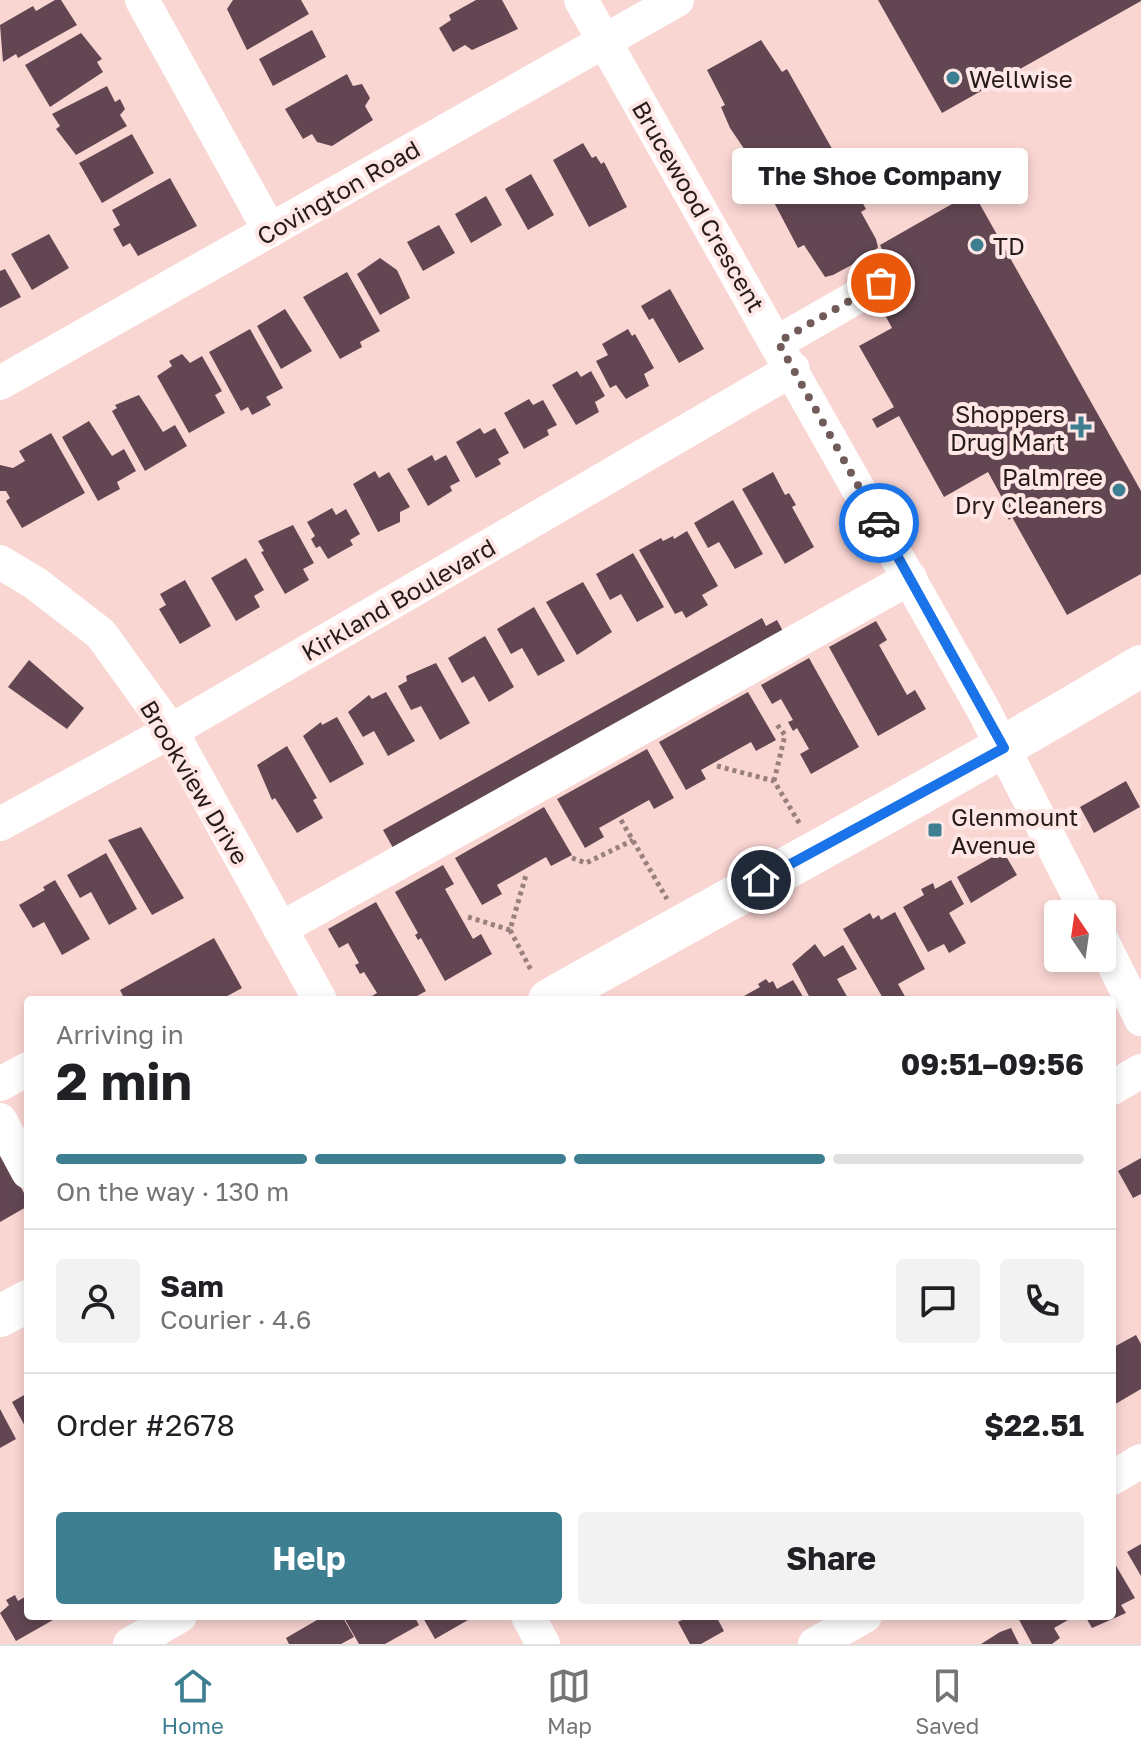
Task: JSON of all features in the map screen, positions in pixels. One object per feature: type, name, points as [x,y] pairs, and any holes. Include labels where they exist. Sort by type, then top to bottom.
[{"type":"main road","points":[[542,988],[682,925],[1004,748],[1141,666]]},
{"type":"main road","points":[[0,1316],[24,1303]]},
{"type":"street","points":[[142,0],[270,231]]},
{"type":"street","name":"Brucewood Crescent","points":[[581,0],[786,356],[1004,748]]},
{"type":"street","name":"Covington Road","points":[[0,383],[677,0]]},
{"type":"street","name":"Kirkland Boulevard","points":[[0,824],[171,731],[786,356],[881,283]]},
{"type":"street","name":"Brookview Drive","points":[[0,562],[35,583],[101,634],[171,731],[318,996]]},
{"type":"street","points":[[280,929],[910,578]]},
{"type":"street","points":[[1004,748],[1081,900]]},
{"type":"street","points":[[1116,969],[1141,1019]]},
{"type":"street","points":[[0,1084],[24,1071]]},
{"type":"street","points":[[1116,1086],[1141,1071]]},
{"type":"street","points":[[0,1120],[24,1165]]},
{"type":"street","points":[[1116,1476],[1141,1461]]},
{"type":"street","points":[[130,1644],[173,1620]]},
{"type":"street","points":[[530,1620],[543,1644]]},
{"type":"street","points":[[815,1644],[858,1620]]},
{"type":"path","points":[[775,722],[785,735],[774,781],[815,850]]},
{"type":"path","points":[[717,766],[774,781]]},
{"type":"path","points":[[621,820],[682,925]]},
{"type":"path","points":[[572,858],[586,863],[633,840]]},
{"type":"path","points":[[510,930],[526,875]]},
{"type":"path","points":[[468,917],[510,930],[542,988]]},
{"type":"building","points":[[55,0],[61,0],[77,25],[18,58],[16,54],[3,62],[0,25],[33,6],[36,11]]},
{"type":"building","points":[[233,0],[301,0],[309,14],[247,50],[227,9]]},
{"type":"building","points":[[476,0],[502,0],[518,29],[472,50],[465,45],[453,52],[439,28],[451,20],[449,15]]},
{"type":"building","points":[[878,0],[1141,0],[1141,1],[942,113]]},
{"type":"building","points":[[312,30],[326,57],[273,86],[259,59]]},
{"type":"building","points":[[81,33],[102,59],[97,62],[103,72],[50,107],[25,65]]},
{"type":"building","points":[[761,40],[782,72],[787,69],[866,209],[861,212],[876,239],[878,247],[872,254],[833,275],[825,277],[804,245],[798,248],[768,191],[753,199],[737,171],[753,162],[730,128],[721,107],[725,105],[707,70]]},
{"type":"building","points":[[347,74],[353,86],[362,84],[370,98],[365,106],[373,120],[332,146],[317,142],[312,134],[303,139],[285,109]]},
{"type":"building","points":[[107,86],[115,102],[120,99],[125,109],[120,115],[127,126],[76,155],[56,129],[60,126],[52,114]]},
{"type":"building","points":[[132,134],[154,173],[102,203],[79,163]]},
{"type":"building","points":[[583,143],[592,158],[596,156],[601,164],[604,162],[627,207],[589,227],[553,160]]},
{"type":"building","points":[[531,174],[554,215],[528,230],[505,189]]},
{"type":"building","points":[[170,178],[197,226],[138,256],[130,243],[123,247],[113,229],[120,225],[112,210]]},
{"type":"building","points":[[973,192],[1141,491],[1141,574],[1067,615],[1012,517],[1009,520],[1003,510],[1007,507],[988,472],[944,497],[899,416],[877,428],[872,419],[894,407],[859,346],[892,328],[878,302],[889,296],[868,260],[883,251],[880,245]]},
{"type":"building","points":[[486,196],[502,225],[471,243],[455,214]]},
{"type":"building","points":[[439,225],[455,253],[423,271],[407,242]]},
{"type":"building","points":[[49,234],[69,268],[32,290],[11,254]]},
{"type":"building","points":[[380,258],[397,270],[410,298],[380,315],[357,274]]},
{"type":"building","points":[[5,269],[21,297],[0,308],[0,271]]},
{"type":"building","points":[[347,272],[380,331],[360,342],[362,347],[340,359],[303,297]]},
{"type":"building","points":[[670,289],[704,349],[679,363],[653,318],[649,320],[641,306]]},
{"type":"building","points":[[285,309],[312,351],[281,369],[257,326]]},
{"type":"building","points":[[250,329],[283,388],[266,397],[271,405],[252,415],[248,407],[241,411],[209,352]]},
{"type":"building","points":[[628,329],[632,336],[635,334],[654,368],[644,374],[649,386],[626,399],[616,385],[610,388],[596,361],[608,355],[602,344]]},
{"type":"building","points":[[182,354],[190,363],[202,356],[222,391],[215,395],[225,413],[189,433],[157,376],[172,366],[169,361]]},
{"type":"building","points":[[577,371],[581,377],[591,371],[605,396],[595,402],[599,412],[576,425],[552,385]]},
{"type":"building","points":[[139,395],[163,432],[175,425],[187,446],[145,471],[112,411],[117,408],[115,405]]},
{"type":"building","points":[[529,399],[533,405],[543,400],[557,425],[547,430],[549,435],[524,449],[504,413]]},
{"type":"building","points":[[89,421],[112,456],[124,449],[136,471],[117,482],[120,489],[98,501],[62,437]]},
{"type":"building","points":[[480,428],[484,434],[495,428],[509,453],[498,459],[501,464],[476,478],[456,442]]},
{"type":"building","points":[[51,433],[85,493],[22,528],[6,501],[10,498],[6,491],[0,491],[0,465],[13,468],[25,461],[19,451]]},
{"type":"building","points":[[432,455],[435,461],[446,455],[460,481],[450,486],[452,491],[428,506],[407,469]]},
{"type":"building","points":[[375,471],[379,478],[389,472],[410,507],[400,512],[400,522],[378,532],[353,484]]},
{"type":"building","points":[[773,472],[785,495],[789,493],[796,505],[792,507],[814,547],[785,564],[742,489]]},
{"type":"building","points":[[733,500],[763,554],[735,569],[719,542],[708,548],[694,523]]},
{"type":"building","points":[[332,508],[336,515],[346,509],[360,534],[350,540],[353,545],[328,559],[320,546],[316,548],[311,539],[315,536],[307,522]]},
{"type":"building","points":[[293,525],[314,563],[303,569],[309,580],[285,594],[258,541]]},
{"type":"building","points":[[687,531],[718,586],[702,595],[708,605],[686,618],[682,611],[675,614],[639,550],[661,538],[663,541],[673,536],[674,539]]},
{"type":"building","points":[[633,553],[664,607],[637,622],[621,594],[610,600],[596,574]]},
{"type":"building","points":[[246,558],[264,590],[254,596],[260,607],[236,621],[211,578]]},
{"type":"building","points":[[185,580],[211,626],[180,644],[159,609],[166,605],[160,594]]},
{"type":"building","points":[[583,582],[612,632],[577,655],[546,602]]},
{"type":"building","points":[[534,607],[565,661],[538,676],[522,648],[511,654],[497,629]]},
{"type":"building","points":[[762,618],[766,626],[777,620],[784,633],[397,855],[383,830]]},
{"type":"building","points":[[876,621],[887,640],[879,645],[907,695],[915,690],[926,709],[878,736],[829,647]]},
{"type":"building","points":[[485,636],[514,687],[489,702],[474,676],[462,683],[448,658]]},
{"type":"building","points":[[809,658],[859,747],[811,774],[800,754],[809,749],[797,728],[793,731],[788,722],[793,720],[781,699],[772,704],[761,685]]},
{"type":"building","points":[[29,660],[84,708],[67,729],[8,687]]},
{"type":"building","points":[[436,663],[470,723],[440,740],[421,706],[411,710],[398,686],[407,681],[406,676]]},
{"type":"building","points":[[386,692],[415,741],[388,756],[374,731],[363,737],[348,712],[369,695],[372,699]]},
{"type":"building","points":[[748,692],[776,740],[756,751],[751,742],[701,770],[706,779],[686,790],[659,742]]},
{"type":"building","points":[[337,717],[364,764],[330,783],[303,736],[321,722],[322,725]]},
{"type":"building","points":[[287,746],[317,798],[313,800],[323,818],[297,833],[275,798],[272,800],[257,765]]},
{"type":"building","points":[[647,749],[674,798],[654,809],[649,800],[599,828],[604,837],[585,848],[557,799]]},
{"type":"building","points":[[1126,781],[1140,807],[1094,833],[1080,807]]},
{"type":"building","points":[[544,807],[572,855],[551,866],[546,857],[497,885],[502,894],[482,905],[455,858]]},
{"type":"building","points":[[141,827],[184,898],[152,915],[108,840]]},
{"type":"building","points":[[1003,851],[1017,875],[971,903],[957,877]]},
{"type":"building","points":[[106,853],[137,909],[109,925],[91,892],[80,898],[67,875]]},
{"type":"building","points":[[443,865],[454,884],[445,889],[473,939],[481,934],[492,954],[445,981],[421,938],[418,940],[415,935],[418,933],[395,892]]},
{"type":"building","points":[[55,880],[90,939],[62,955],[44,922],[33,928],[19,905],[45,890],[43,887]]},
{"type":"building","points":[[951,880],[964,904],[949,913],[966,943],[949,953],[944,944],[928,952],[903,907],[924,895],[921,889],[933,883],[935,889]]},
{"type":"building","points":[[376,902],[426,991],[417,996],[372,996],[377,993],[364,972],[360,974],[355,965],[359,963],[348,943],[339,948],[328,929]]},
{"type":"building","points":[[895,912],[925,969],[898,984],[905,996],[882,996],[843,929],[870,913],[873,919],[879,915],[881,920]]},
{"type":"building","points":[[214,938],[242,988],[227,996],[123,996],[120,990]]},
{"type":"building","points":[[815,944],[824,957],[843,945],[857,969],[837,979],[847,996],[809,996],[792,964]]},
{"type":"building","points":[[766,979],[769,983],[773,981],[777,989],[793,980],[803,996],[744,996],[760,987],[758,984]]},
{"type":"building","points":[[0,1151],[24,1193],[24,1208],[0,1222]]},
{"type":"building","points":[[1141,1158],[1141,1194],[1133,1198],[1118,1171]]},
{"type":"building","points":[[1136,1335],[1141,1344],[1141,1389],[1116,1404],[1116,1346]]},
{"type":"building","points":[[24,1395],[24,1424],[12,1402]]},
{"type":"building","points":[[0,1409],[16,1439],[0,1448]]},
{"type":"building","points":[[1141,1544],[1141,1576],[1127,1552]]},
{"type":"building","points":[[1116,1566],[1135,1598],[1121,1605],[1126,1613],[1116,1617]]},
{"type":"building","points":[[15,1595],[18,1601],[24,1597],[24,1620],[53,1620],[16,1641],[0,1613],[9,1605],[6,1600]]},
{"type":"building","points":[[317,1620],[344,1620],[354,1637],[341,1644],[289,1644],[286,1638]]},
{"type":"building","points":[[345,1620],[416,1620],[419,1625],[385,1644],[359,1644]]},
{"type":"building","points":[[424,1620],[468,1620],[435,1639]]},
{"type":"building","points":[[718,1620],[724,1631],[701,1644],[690,1644],[678,1622]]},
{"type":"building","points":[[1019,1620],[1068,1620],[1054,1628],[1060,1638],[1052,1644],[1032,1644]]},
{"type":"building","points":[[1087,1620],[1110,1620],[1092,1628]]},
{"type":"building","points":[[1011,1628],[1019,1644],[981,1644],[1000,1632]]},
{"type":"way so far","points":[[879,523],[778,342],[881,283]]},
{"type":"place","name":"Wellwise","points":[[953,78]]},
{"type":"place","name":"TD","points":[[977,245]]},
{"type":"place","name":"The Shoe Company","points":[[881,283]]},
{"type":"place","name":"Shoppers Drug Mart","points":[[1081,427]]},
{"type":"place","name":"Palm ree Dry Cleaners","points":[[1119,490]]},
{"type":"place","name":"Glenmount Avenue","points":[[935,830]]},
{"type":"route","points":[[761,880],[1004,748],[879,523]]}]
